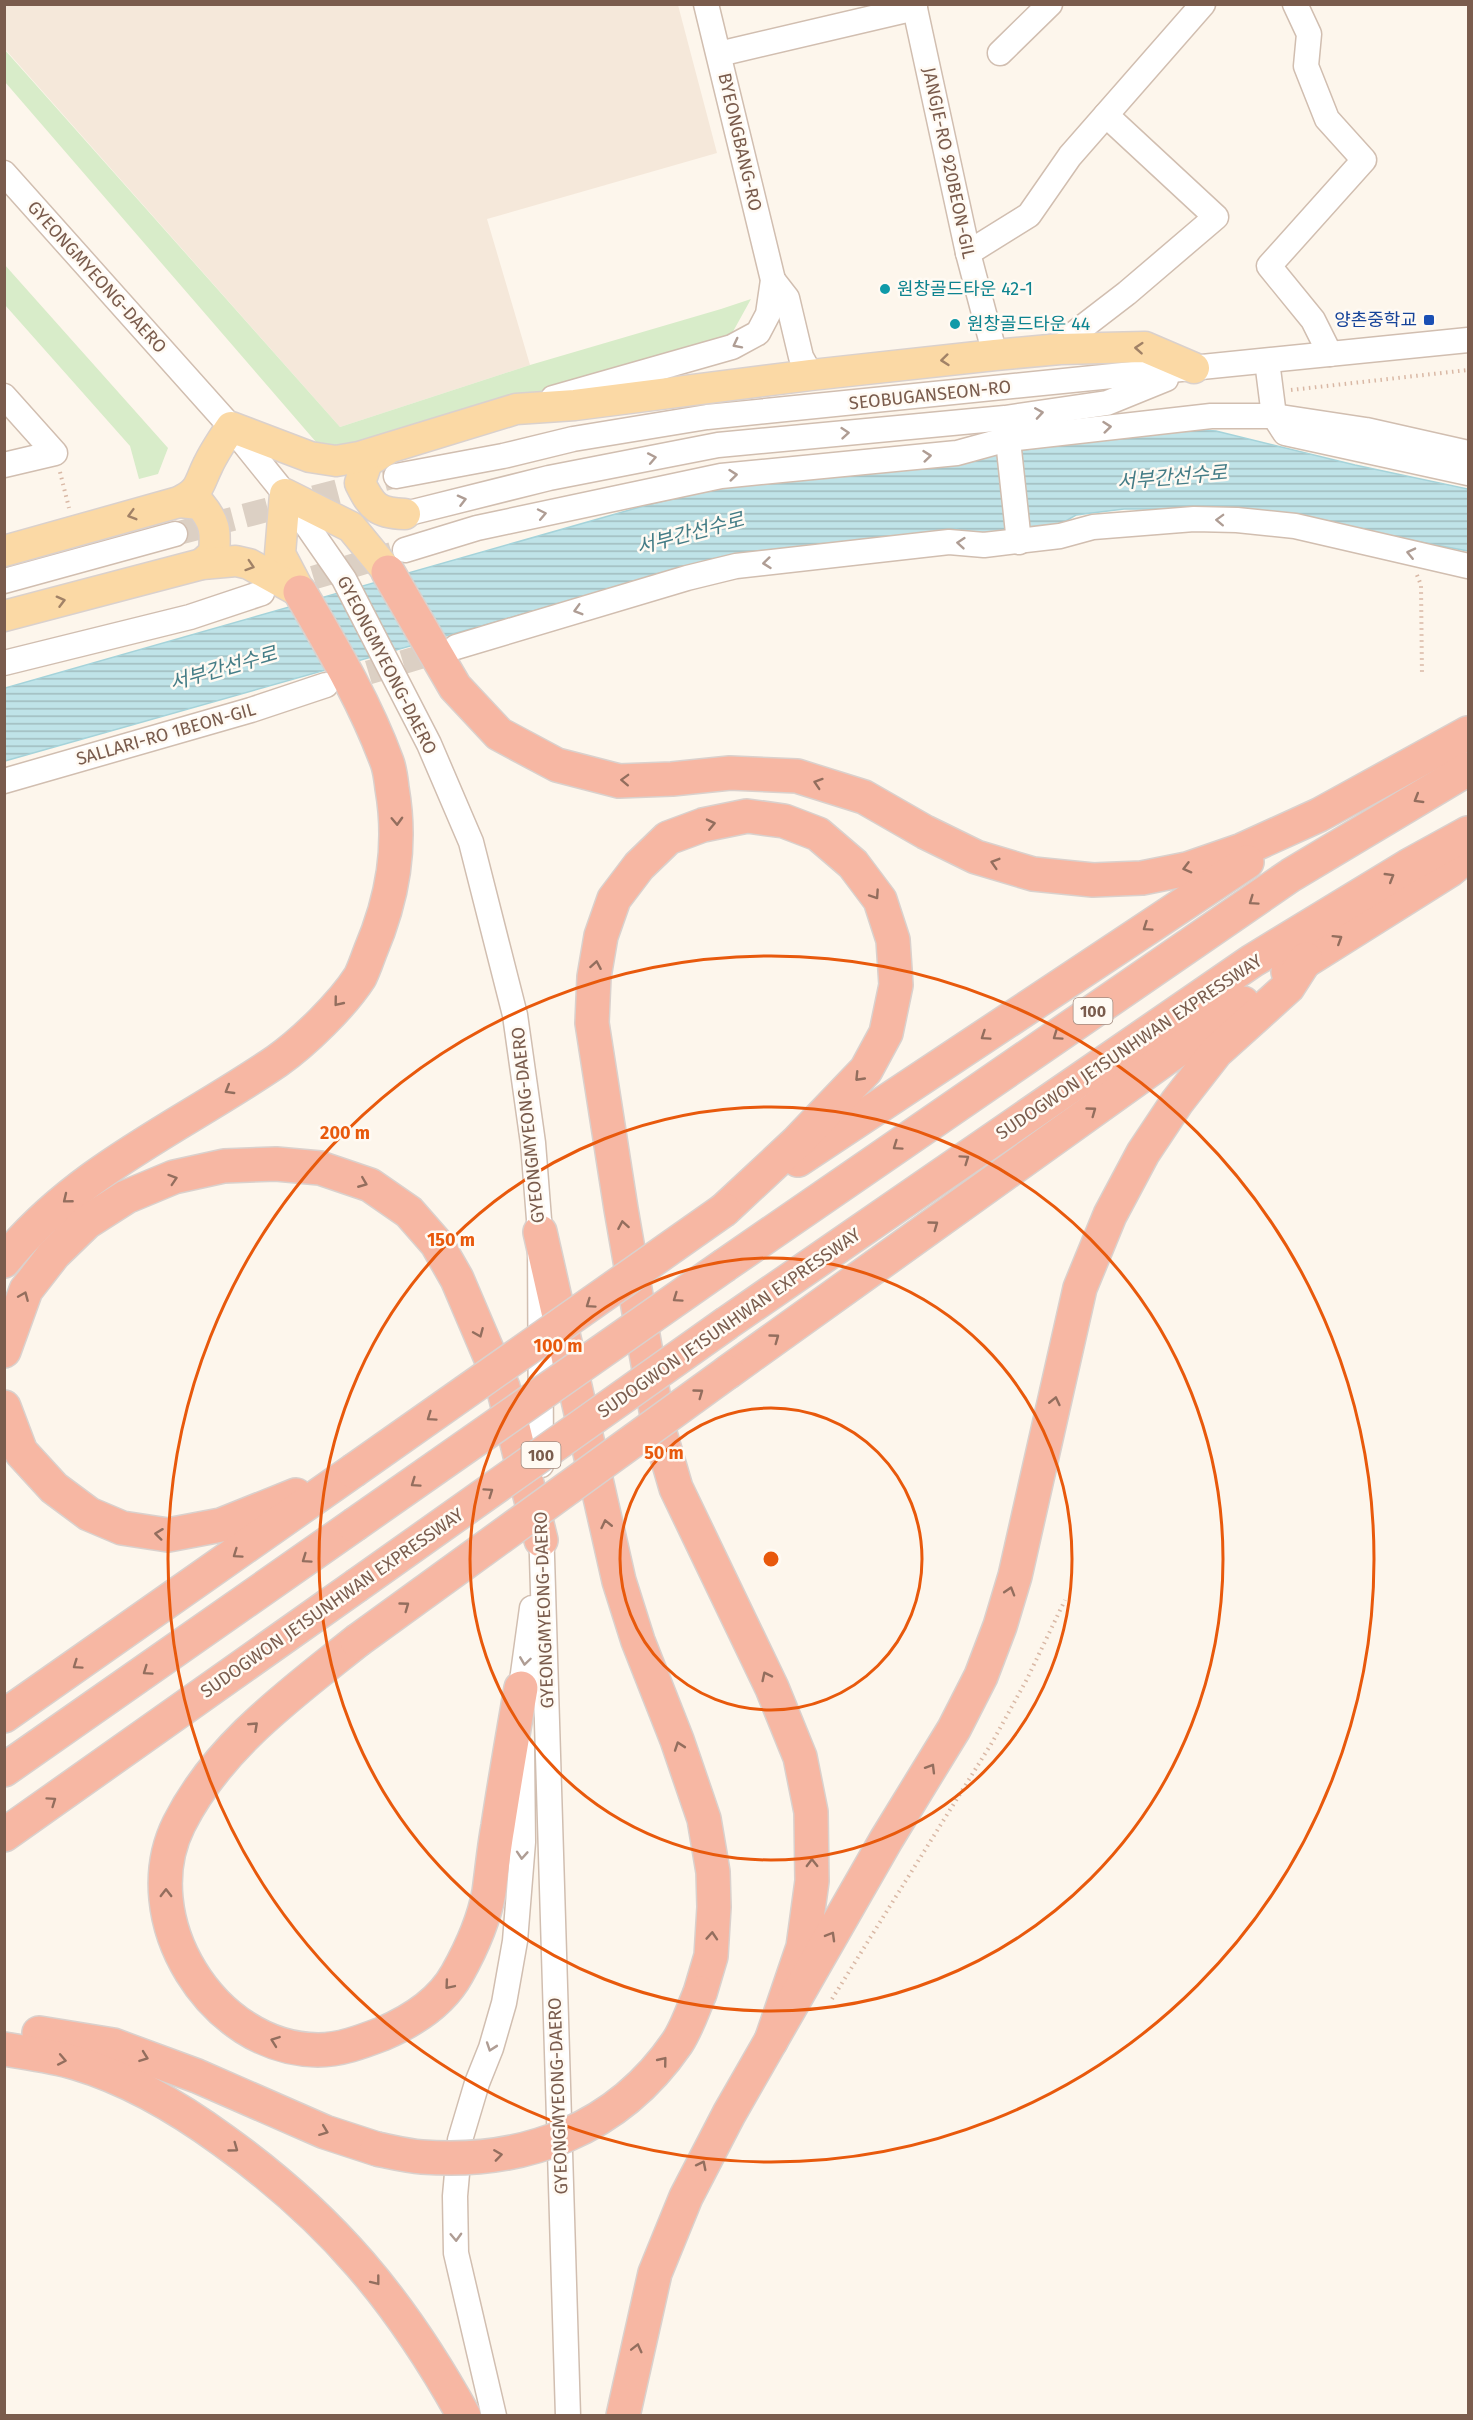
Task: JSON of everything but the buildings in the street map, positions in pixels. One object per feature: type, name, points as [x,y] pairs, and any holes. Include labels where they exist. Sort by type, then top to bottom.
[{"type":"highway","points":[[396,561],[442,646],[455,687],[499,734],[557,765],[619,781],[672,779],[730,773],[797,776],[864,797],[925,832],[976,857],[1033,874],[1094,880],[1142,878],[1187,869],[1242,850],[1319,815]]},
{"type":"highway","points":[[4,1261],[24,1236],[66,1199],[128,1152],[279,1060],[323,1022],[360,976],[382,923],[395,870],[398,819],[388,763],[336,678],[300,592]]},
{"type":"highway","points":[[4,1716],[724,1210],[1177,907],[1319,815],[1468,733]]},
{"type":"highway","name":"100","points":[[4,1770],[725,1265],[1290,875],[1468,769]]},
{"type":"highway","points":[[724,1210],[797,1142],[866,1070],[886,1034],[896,985],[893,940],[880,900],[853,864],[818,834],[784,822],[747,816],[703,825],[668,838],[639,866],[614,899],[601,936],[592,1023],[621,1209],[660,1433],[676,1488],[771,1688],[800,1757],[811,1812],[812,1881],[803,1947],[771,2041]]},
{"type":"highway","name":"SUDOGWON JE1SUNHWAN EXPRESSWAY","points":[[4,1835],[727,1323],[1252,961],[1408,866],[1468,833]]},
{"type":"highway","points":[[521,1688],[497,1827],[488,1895],[476,1934],[456,1976],[430,2008],[392,2030],[352,2046],[318,2050],[285,2045],[253,2033],[226,2013],[193,1977],[176,1944],[166,1902],[166,1865],[178,1826],[202,1786],[241,1739],[279,1703],[357,1641],[728,1372],[1306,959],[1450,870],[1468,855]]},
{"type":"highway","points":[[622,2415],[655,2273],[686,2196],[729,2114],[886,1840],[954,1729],[981,1676],[1000,1626],[1015,1576],[1080,1288],[1110,1215],[1143,1153],[1177,1102],[1216,1052],[1288,987],[1306,959]]},
{"type":"highway","points":[[4,1351],[26,1290],[47,1263],[87,1222],[126,1197],[174,1177],[224,1166],[276,1164],[320,1168],[370,1185],[409,1212],[437,1244],[457,1279],[503,1388],[541,1540]]},
{"type":"highway","points":[[4,2034],[38,2033],[113,2045],[197,2076],[325,2132],[377,2149],[421,2157],[474,2158],[528,2150],[606,2116],[649,2078],[678,2041],[700,1993],[711,1956],[714,1907],[713,1872],[704,1819],[677,1740],[638,1641],[619,1581],[540,1232]]},
{"type":"highway","points":[[4,1407],[21,1452],[54,1488],[89,1514],[122,1528],[168,1535],[222,1525],[353,1471]]},
{"type":"highway","points":[[4,2049],[75,2062],[133,2085],[190,2116],[282,2184],[326,2226],[369,2273],[435,2362],[464,2415]]},
{"type":"main road","points":[[4,551],[179,502],[194,494],[231,427],[310,457],[336,461],[359,458],[391,446],[516,409],[575,405],[811,375],[1060,349],[1145,347],[1194,368]]},
{"type":"main road","points":[[391,446],[367,462],[360,483],[370,504],[386,513],[405,514]]},
{"type":"main road","points":[[300,592],[280,554],[285,494],[351,527],[396,561]]},
{"type":"main road","points":[[179,502],[200,504],[210,515],[216,532],[214,553],[202,564]]},
{"type":"main road","points":[[396,561],[381,541],[384,532],[405,514]]},
{"type":"main road","points":[[4,616],[202,564],[236,561],[249,564],[300,592]]},
{"type":"street","name":"BYEONGBANG-RO","points":[[706,4],[773,280]]},
{"type":"street","points":[[1000,53],[1050,4]]},
{"type":"street","points":[[968,253],[1029,215],[1070,156],[1203,4]]},
{"type":"street","points":[[1295,4],[1309,34],[1306,66],[1327,119],[1365,160],[1269,266],[1313,320],[1330,354]]},
{"type":"street","points":[[719,54],[915,6]]},
{"type":"street","name":"JANGJE-RO 920BEON-GIL","points":[[915,6],[968,253],[996,355]]},
{"type":"street","points":[[1060,349],[1075,333],[1127,293],[1216,217],[1106,115]]},
{"type":"street","name":"GYEONGMYEONG-DAERO","points":[[4,173],[231,427],[285,494],[344,579],[429,744],[471,842],[515,1015],[533,1143],[540,1232],[541,1540],[568,2415]]},
{"type":"street","points":[[773,280],[787,298],[801,357],[811,375]]},
{"type":"street","points":[[516,409],[732,347],[758,333],[768,314],[773,280]]},
{"type":"street","name":"SEOBUGANSEON-RO","points":[[396,476],[503,456],[573,439],[706,417],[1267,361],[1464,334]]},
{"type":"street","points":[[1267,361],[1274,416],[1286,433],[1468,473]]},
{"type":"street","points":[[396,561],[477,528],[721,476],[957,453],[1107,403],[1194,368]]},
{"type":"street","points":[[4,396],[55,453],[4,465]]},
{"type":"street","points":[[405,514],[549,478],[718,445],[1008,436],[1211,416],[1274,416],[1366,430],[1468,453]]},
{"type":"street","points":[[1008,436],[1019,539]]},
{"type":"street","points":[[442,646],[736,566],[949,542],[984,545],[1019,539],[1060,536],[1093,527],[1194,519],[1237,520],[1295,526],[1468,566]]},
{"type":"street","points":[[4,581],[175,534]]},
{"type":"street","points":[[4,663],[189,617],[262,593]]},
{"type":"street","name":"SALLARI-RO 1BEON-GIL","points":[[4,781],[251,710],[336,678]]},
{"type":"street","points":[[494,2415],[456,2253],[455,2196],[460,2140],[477,2083],[492,2048],[504,2003],[515,1941],[523,1842],[521,1688],[541,1540]]},
{"type":"path","points":[[55,453],[75,532]]},
{"type":"path","points":[[1415,570],[1421,585],[1422,676]]},
{"type":"path","points":[[832,1999],[993,1741],[1027,1679],[1065,1600]]},
{"type":"shaded area","points":[[4,5],[678,5],[717,153],[487,219],[530,365],[340,427],[5,49]]},
{"type":"green space","points":[[4,49],[340,427],[530,365],[751,299],[730,337],[390,436],[343,446],[316,442],[5,82]]},
{"type":"green space","points":[[4,264],[168,448],[158,474],[139,479],[130,446],[5,305]]},
{"type":"water","name":"서부간선수로","points":[[1173,428],[1216,431],[1355,465],[1468,489],[1468,551],[1245,509],[1124,509],[1076,515],[1052,529],[983,534],[956,529],[747,554],[618,587],[5,761],[5,688],[647,505],[726,486],[943,462]]},
{"type":"tunnel","points":[[175,534],[396,476]]},
{"type":"tunnel","points":[[279,588],[392,554]]},
{"type":"tunnel","points":[[334,683],[450,648]]},
{"type":"place","name":"원창골드타운 42-1","points":[[885,289]]},
{"type":"place","name":"양촌중학교","points":[[1429,320]]},
{"type":"place","name":"원창골드타운 44","points":[[955,324]]}]
